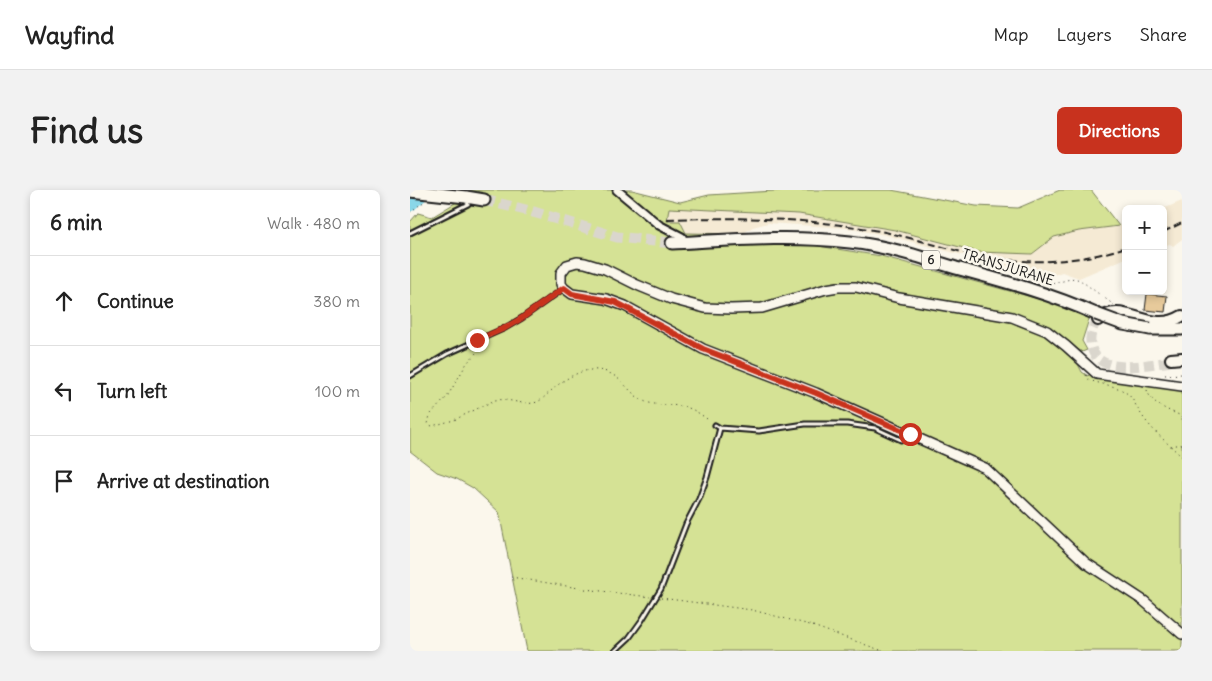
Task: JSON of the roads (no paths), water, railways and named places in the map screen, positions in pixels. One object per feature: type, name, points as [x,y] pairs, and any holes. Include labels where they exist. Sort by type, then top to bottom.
[{"type":"main road","points":[[410,191],[474,197]]},
{"type":"main road","name":"TRANSJURANE","points":[[682,241],[806,238],[869,244],[921,257],[1051,296],[1099,319],[1136,328],[1182,329]]},
{"type":"main road","points":[[1099,319],[1131,316],[1160,323],[1182,316]]},
{"type":"main road","points":[[1171,359],[1182,358]]},
{"type":"street","points":[[618,190],[648,218],[682,241]]},
{"type":"street","points":[[1182,386],[1097,374],[1047,331],[1023,320],[994,312],[916,301],[856,287],[826,289],[762,308],[712,308],[671,299],[605,269],[585,263],[576,262],[567,265],[561,273],[561,284],[572,294],[615,302],[703,349],[816,393],[985,468],[1086,563],[1138,597],[1182,634]]},
{"type":"lane","points":[[410,233],[474,197]]},
{"type":"lane","points":[[410,376],[447,354],[488,336],[522,318],[564,288]]},
{"type":"lane","points":[[715,425],[720,428],[759,431],[804,424],[828,423],[875,428],[901,440],[906,439],[910,434]]},
{"type":"lane","points":[[615,651],[629,638],[657,598],[686,524],[699,499],[720,428]]},
{"type":"waterway","points":[[410,206],[429,190]]},
{"type":"tunnel","points":[[484,200],[530,211],[617,237],[672,243]]},
{"type":"tunnel","points":[[1098,320],[1094,326],[1090,343],[1095,356],[1103,362],[1112,365],[1135,366],[1168,362],[1171,359]]},
{"type":"railway","points":[[667,219],[768,219],[843,225],[896,235],[979,256],[1016,261],[1071,259],[1122,248]]},
{"type":"railway","points":[[1167,230],[1182,223]]}]
